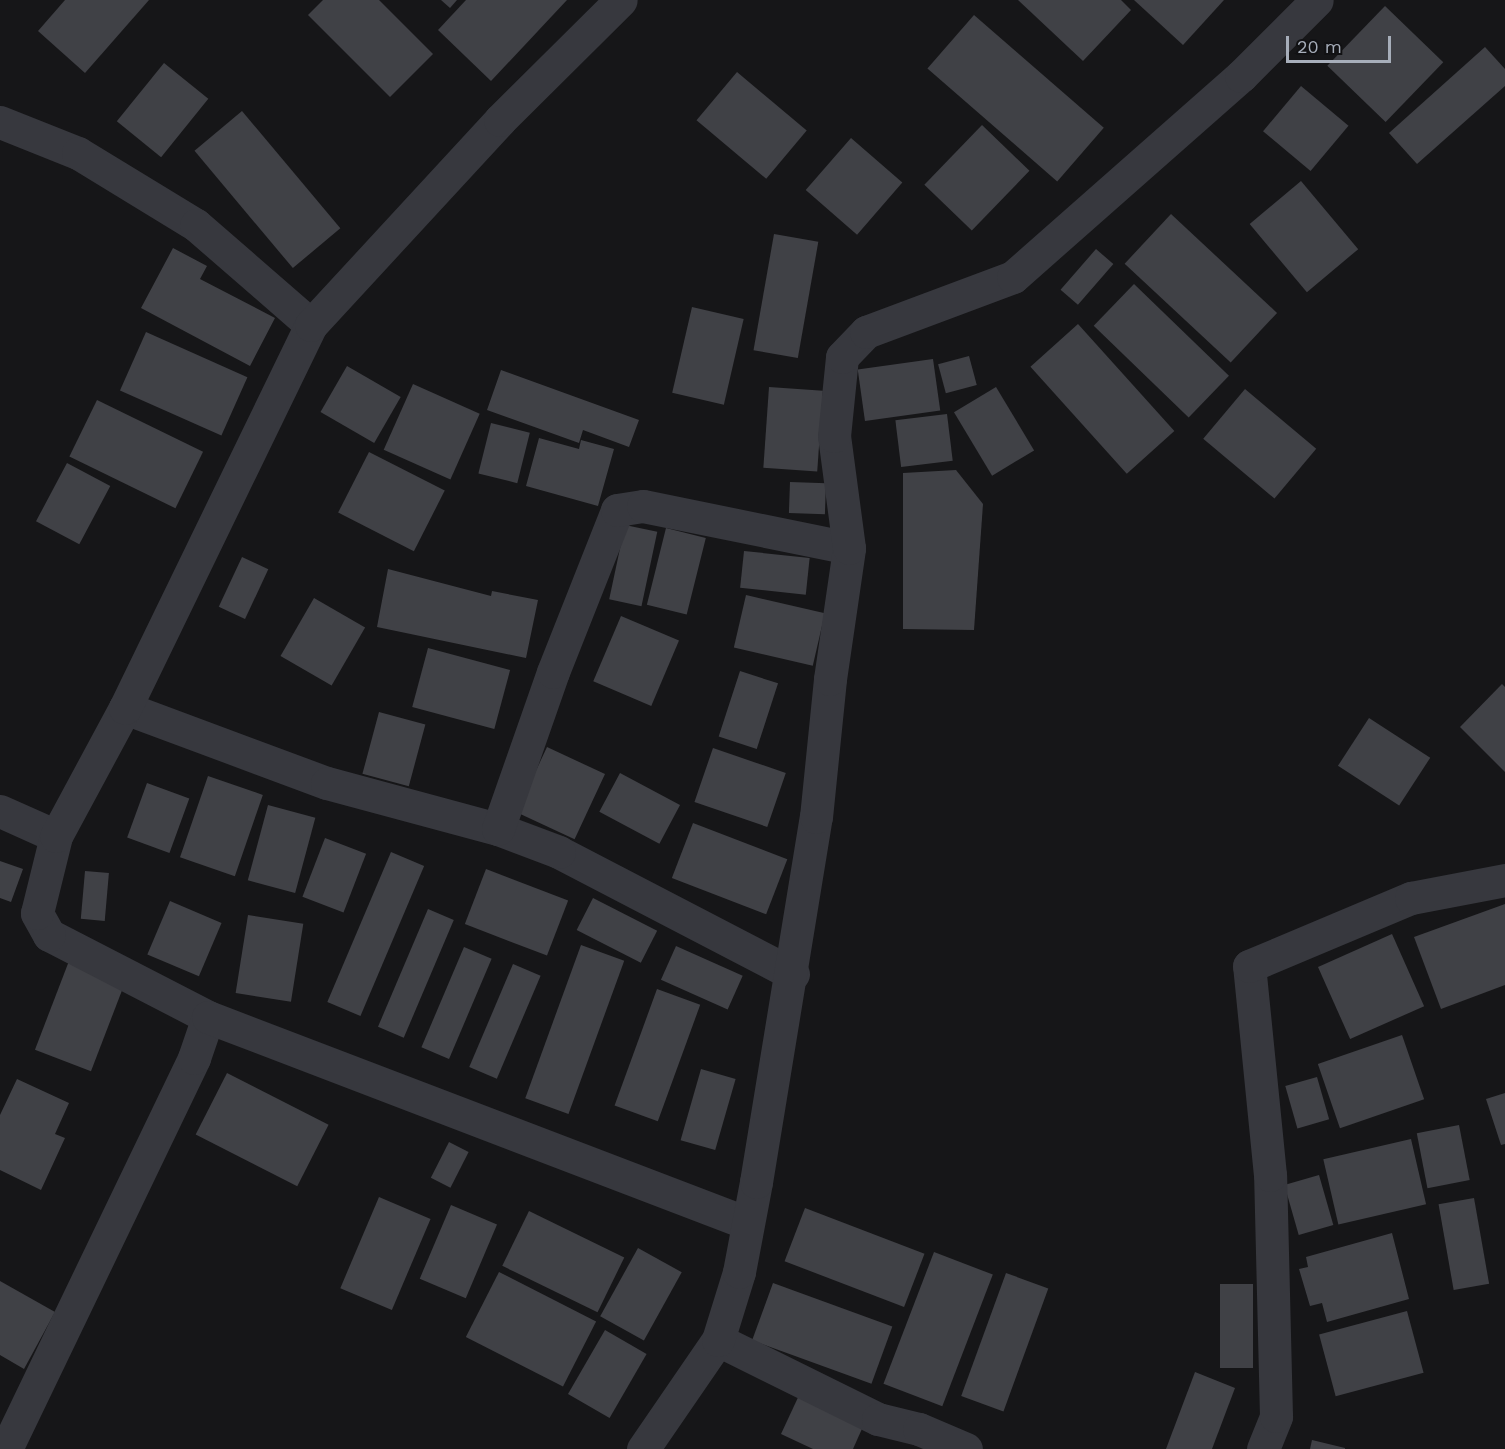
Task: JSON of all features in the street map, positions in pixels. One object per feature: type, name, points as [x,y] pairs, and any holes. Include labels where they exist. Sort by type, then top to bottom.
[{"type":"street","points":[[621,0],[500,120],[311,325],[125,708],[57,836],[37,913],[49,935],[208,1017],[747,1223]]},
{"type":"street","points":[[643,1449],[718,1340],[739,1272],[793,974],[849,548],[834,436],[842,357],[866,332],[1013,277],[1241,76],[1317,0]]},
{"type":"street","points":[[0,122],[78,153],[196,225],[311,325]]},
{"type":"street","points":[[498,829],[553,672],[617,510],[643,506],[849,548]]},
{"type":"street","points":[[125,708],[327,783],[498,829],[559,852],[793,974]]},
{"type":"street","points":[[0,811],[57,836]]},
{"type":"street","points":[[1263,1449],[1276,1416],[1270,1174],[1249,966],[1412,898],[1505,880]]},
{"type":"street","points":[[6,1449],[194,1058],[208,1017]]},
{"type":"street","points":[[718,1340],[878,1419],[920,1429],[966,1449]]},
{"type":"building","points":[[65,0],[149,0],[85,73],[38,31]]},
{"type":"building","points":[[323,0],[379,0],[433,54],[390,97],[308,15]]},
{"type":"building","points":[[441,0],[457,0],[450,8]]},
{"type":"building","points":[[466,0],[567,0],[491,81],[438,30]]},
{"type":"building","points":[[1018,0],[1121,0],[1131,10],[1083,61]]},
{"type":"building","points":[[1134,0],[1224,0],[1183,45]]},
{"type":"building","points":[[1385,6],[1443,62],[1386,122],[1327,66]]},
{"type":"building","points":[[974,15],[1104,128],[1057,181],[927,69]]},
{"type":"building","points":[[1485,47],[1505,69],[1505,86],[1417,164],[1389,133]]},
{"type":"building","points":[[164,63],[208,99],[161,157],[117,121]]},
{"type":"building","points":[[737,72],[807,130],[766,179],[697,120]]},
{"type":"building","points":[[1301,86],[1348,126],[1311,171],[1263,131]]},
{"type":"building","points":[[242,111],[340,228],[293,268],[195,151]]},
{"type":"building","points":[[982,125],[1029,171],[972,231],[924,185]]},
{"type":"building","points":[[851,138],[902,183],[857,235],[806,190]]},
{"type":"building","points":[[1301,181],[1358,249],[1307,292],[1250,224]]},
{"type":"building","points":[[1171,214],[1277,313],[1231,363],[1125,264]]},
{"type":"building","points":[[774,234],[818,242],[798,358],[754,350]]},
{"type":"building","points":[[173,248],[207,266],[200,279],[275,318],[250,366],[141,308]]},
{"type":"building","points":[[1096,249],[1113,264],[1078,305],[1061,290]]},
{"type":"building","points":[[1134,284],[1229,376],[1189,417],[1094,326]]},
{"type":"building","points":[[692,307],[744,319],[724,405],[672,393]]},
{"type":"building","points":[[1078,324],[1174,431],[1127,474],[1030,367]]},
{"type":"building","points":[[146,332],[247,377],[221,436],[120,390]]},
{"type":"building","points":[[969,356],[977,385],[946,393],[938,364]]},
{"type":"building","points":[[933,359],[940,410],[865,421],[858,370]]},
{"type":"building","points":[[347,366],[401,397],[374,443],[320,412]]},
{"type":"building","points":[[501,370],[639,420],[629,447],[583,430],[579,443],[487,410]]},
{"type":"building","points":[[413,384],[480,414],[450,479],[384,450]]},
{"type":"building","points":[[769,387],[823,391],[817,472],[763,468]]},
{"type":"building","points":[[996,387],[1034,450],[992,476],[954,412]]},
{"type":"building","points":[[1245,389],[1316,449],[1274,499],[1203,439]]},
{"type":"building","points":[[97,400],[203,452],[175,508],[69,457]]},
{"type":"building","points":[[947,414],[953,461],[901,467],[895,420]]},
{"type":"building","points":[[491,423],[530,433],[517,483],[478,473]]},
{"type":"building","points":[[539,438],[579,449],[581,440],[614,449],[598,506],[526,486]]},
{"type":"building","points":[[369,452],[445,491],[414,551],[338,513]]},
{"type":"building","points":[[67,463],[110,486],[79,544],[36,521]]},
{"type":"building","points":[[956,470],[983,504],[974,630],[903,629],[903,473]]},
{"type":"building","points":[[790,482],[826,483],[825,514],[789,513]]},
{"type":"building","points":[[625,525],[657,532],[641,606],[609,599]]},
{"type":"building","points":[[666,528],[706,538],[687,615],[647,605]]},
{"type":"building","points":[[744,551],[810,558],[806,595],[740,588]]},
{"type":"building","points":[[242,557],[268,569],[245,619],[219,607]]},
{"type":"building","points":[[388,569],[491,596],[492,591],[538,600],[526,658],[377,627]]},
{"type":"building","points":[[746,595],[825,613],[813,666],[734,648]]},
{"type":"building","points":[[314,598],[365,628],[332,686],[280,656]]},
{"type":"building","points":[[621,616],[679,641],[651,706],[593,681]]},
{"type":"building","points":[[428,648],[510,670],[494,729],[412,707]]},
{"type":"building","points":[[740,671],[778,683],[757,749],[719,737]]},
{"type":"building","points":[[1502,684],[1505,687],[1505,772],[1460,727]]},
{"type":"building","points":[[379,712],[425,724],[409,786],[362,774]]},
{"type":"building","points":[[1369,718],[1430,758],[1399,806],[1338,766]]},
{"type":"building","points":[[547,747],[605,774],[575,839],[517,812]]},
{"type":"building","points":[[713,748],[786,773],[767,827],[694,802]]},
{"type":"building","points":[[620,773],[680,805],[659,844],[599,812]]},
{"type":"building","points":[[208,776],[263,795],[235,876],[180,857]]},
{"type":"building","points":[[147,783],[189,798],[169,853],[127,838]]},
{"type":"building","points":[[268,805],[315,818],[295,893],[248,880]]},
{"type":"building","points":[[693,823],[787,859],[766,914],[672,878]]},
{"type":"building","points":[[325,838],[366,854],[344,913],[302,897]]},
{"type":"building","points":[[391,852],[424,866],[360,1016],[327,1002]]},
{"type":"building","points":[[0,861],[23,869],[11,902],[0,898]]},
{"type":"building","points":[[486,869],[568,901],[547,956],[465,924]]},
{"type":"building","points":[[85,871],[109,873],[105,921],[81,919]]},
{"type":"building","points":[[593,898],[657,931],[641,963],[577,930]]},
{"type":"building","points":[[170,901],[222,923],[199,976],[147,954]]},
{"type":"building","points":[[1505,904],[1505,985],[1441,1009],[1414,937]]},
{"type":"building","points":[[428,909],[454,920],[404,1038],[378,1027]]},
{"type":"building","points":[[248,915],[303,924],[291,1002],[236,993]]},
{"type":"building","points":[[1392,934],[1424,1006],[1350,1039],[1318,967]]},
{"type":"building","points":[[581,945],[624,961],[568,1114],[525,1098]]},
{"type":"building","points":[[676,946],[743,976],[728,1009],[661,980]]},
{"type":"building","points":[[464,947],[492,959],[449,1059],[421,1047]]},
{"type":"building","points":[[69,961],[125,983],[91,1071],[35,1050]]},
{"type":"building","points":[[513,964],[541,976],[497,1079],[469,1067]]},
{"type":"building","points":[[657,989],[700,1005],[658,1121],[615,1106]]},
{"type":"building","points":[[1402,1035],[1424,1099],[1340,1128],[1318,1064]]},
{"type":"building","points":[[701,1069],[736,1079],[715,1150],[681,1140]]},
{"type":"building","points":[[227,1073],[329,1125],[297,1186],[196,1134]]},
{"type":"building","points":[[1317,1077],[1329,1119],[1297,1128],[1285,1086]]},
{"type":"building","points":[[17,1079],[69,1103],[55,1134],[65,1138],[41,1190],[0,1170],[0,1115]]},
{"type":"building","points":[[1505,1093],[1505,1144],[1501,1145],[1486,1099]]},
{"type":"building","points":[[1459,1125],[1470,1180],[1427,1188],[1417,1133]]},
{"type":"building","points":[[1411,1139],[1426,1204],[1338,1225],[1323,1159]]},
{"type":"building","points":[[449,1142],[469,1152],[450,1188],[431,1178]]},
{"type":"building","points":[[1319,1175],[1333,1225],[1299,1235],[1284,1185]]},
{"type":"building","points":[[379,1197],[431,1219],[392,1310],[340,1288]]},
{"type":"building","points":[[1474,1198],[1489,1284],[1454,1290],[1439,1204]]},
{"type":"building","points":[[451,1205],[497,1225],[466,1298],[420,1279]]},
{"type":"building","points":[[805,1208],[924,1254],[904,1307],[785,1261]]},
{"type":"building","points":[[529,1211],[624,1257],[598,1312],[502,1266]]},
{"type":"building","points":[[1392,1233],[1409,1299],[1327,1322],[1322,1303],[1310,1306],[1299,1269],[1308,1267],[1306,1257]]},
{"type":"building","points":[[638,1248],[682,1272],[644,1340],[600,1316]]},
{"type":"building","points":[[934,1252],[993,1275],[942,1406],[883,1384]]},
{"type":"building","points":[[499,1272],[596,1321],[563,1387],[466,1337]]},
{"type":"building","points":[[1006,1273],[1048,1288],[1003,1411],[961,1396]]},
{"type":"building","points":[[0,1281],[55,1312],[24,1369],[0,1355]]},
{"type":"building","points":[[773,1283],[892,1326],[871,1384],[752,1340]]},
{"type":"building","points":[[1220,1284],[1253,1284],[1253,1368],[1220,1368]]},
{"type":"building","points":[[1407,1311],[1424,1373],[1336,1396],[1319,1335]]},
{"type":"building","points":[[605,1330],[647,1354],[610,1418],[568,1394]]},
{"type":"building","points":[[1195,1372],[1235,1388],[1212,1449],[1166,1449]]},
{"type":"building","points":[[801,1391],[865,1422],[853,1449],[813,1449],[781,1434]]},
{"type":"building","points":[[1312,1440],[1345,1448],[1345,1449],[1310,1449]]}]
